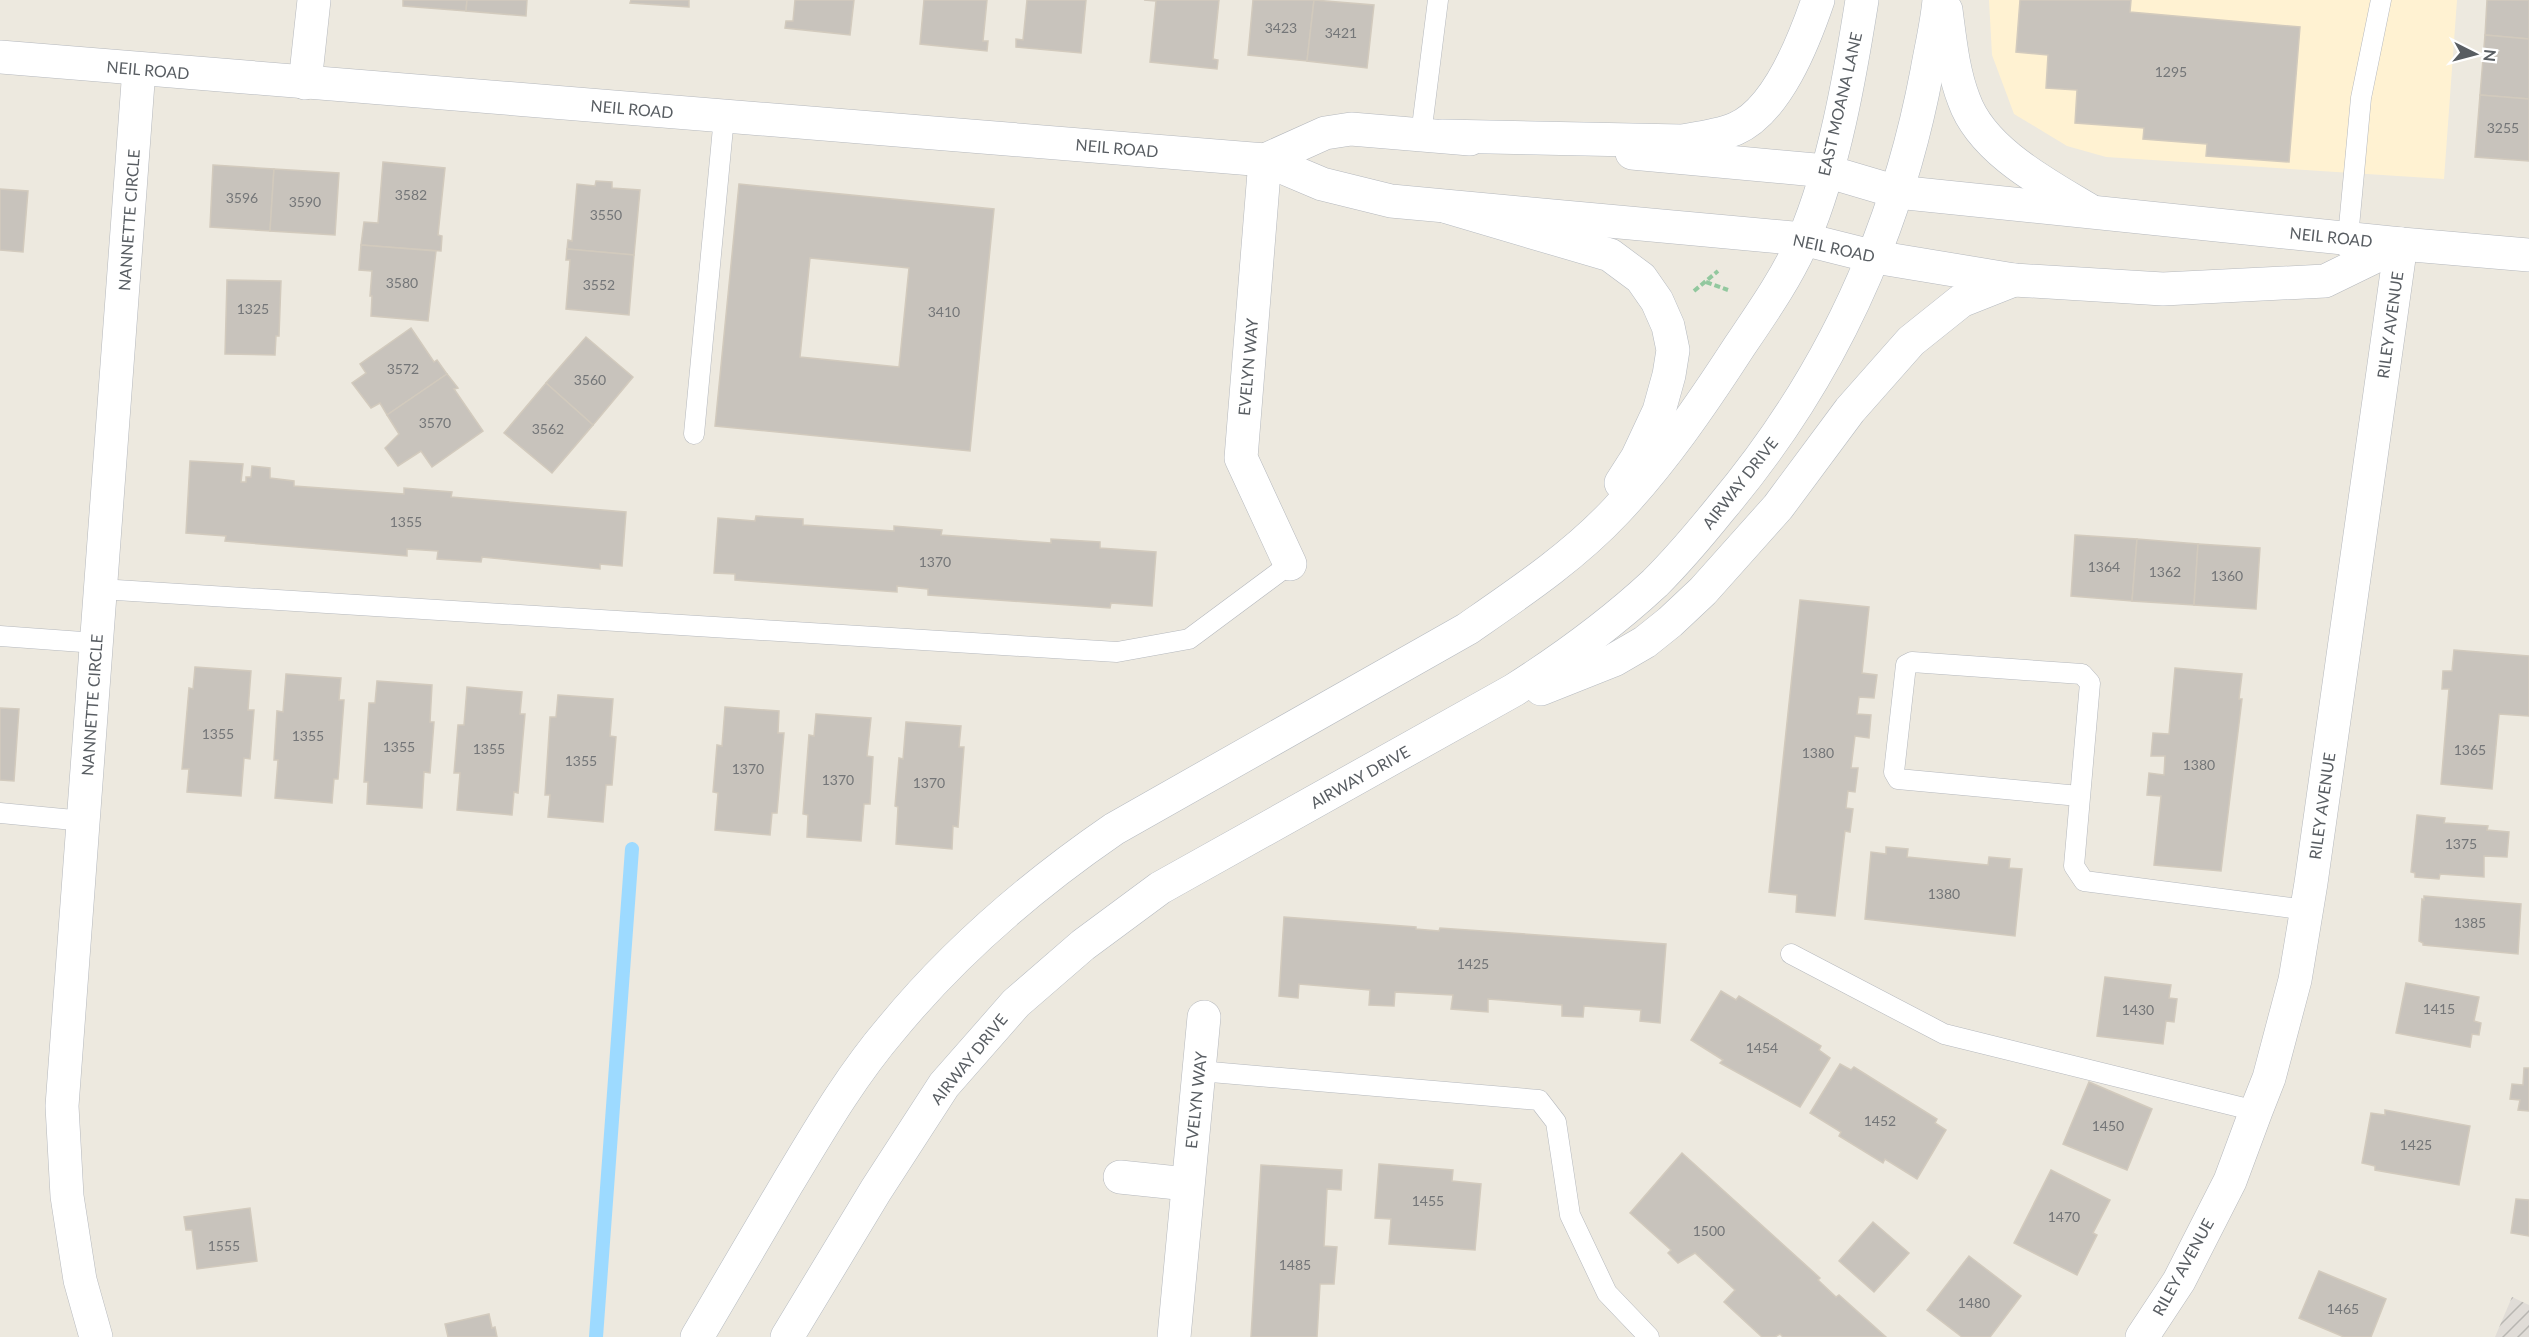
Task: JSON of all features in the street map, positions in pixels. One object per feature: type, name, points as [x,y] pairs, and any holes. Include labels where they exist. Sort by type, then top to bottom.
[{"type":"street","points":[[305,83],[314,0]]},
{"type":"street","points":[[1431,135],[1681,141],[1711,136],[1736,128],[1755,117],[1790,68],[1818,0]]},
{"type":"street","name":"EAST MOANA LANE","points":[[1803,239],[1826,171],[1854,52],[1862,0]]},
{"type":"street","points":[[1897,192],[1920,106],[1939,0]]},
{"type":"street","points":[[1944,0],[1955,67],[1964,101],[1979,127],[2001,150],[2030,174],[2089,210]]},
{"type":"street","name":"NEIL ROAD","points":[[0,57],[1265,160],[1333,186],[1391,201],[1803,239],[1875,257],[2014,280],[2163,289],[2325,280],[2401,244]]},
{"type":"street","name":"NANNETTE CIRCLE","points":[[96,1337],[80,1280],[67,1196],[62,1106],[140,69]]},
{"type":"street","name":"NEIL ROAD","points":[[1265,160],[1325,133],[1351,129],[1431,135],[1826,171],[1897,192],[2089,210],[2348,239],[2529,255]]},
{"type":"street","name":"EVELYN WAY","points":[[1265,160],[1241,458],[1290,564]]},
{"type":"street","name":"AIRWAY DRIVE","points":[[787,1337],[876,1190],[944,1085],[1016,1003],[1083,945],[1160,888],[1515,690],[1562,659],[1654,583],[1739,487],[1805,394],[1831,349],[1875,257],[1897,192]]},
{"type":"street","points":[[1447,207],[1610,255],[1641,278],[1657,301],[1668,326],[1673,350],[1659,411],[1625,476],[1569,555]]},
{"type":"street","points":[[697,1337],[845,1089],[890,1029],[944,969],[992,923],[1064,864],[1114,829],[1467,629],[1520,593],[1569,555],[1616,512],[1670,448],[1767,305],[1803,239]]},
{"type":"street","name":"RILEY AVENUE","points":[[2142,1337],[2179,1281],[2230,1181],[2269,1078],[2295,980],[2307,910],[2401,244]]},
{"type":"street","points":[[1448,728],[1614,660],[1645,642],[1703,591],[1739,552],[1778,507],[1850,410],[1911,341],[1961,301],[2014,280]]},
{"type":"street","name":"EVELYN WAY","points":[[1174,1337],[1204,1017]]},
{"type":"street","points":[[1120,1177],[1187,1184]]},
{"type":"lane","points":[[1431,135],[1438,0]]},
{"type":"lane","points":[[2344,272],[2361,98],[2381,0]]},
{"type":"lane","points":[[694,434],[724,117]]},
{"type":"lane","points":[[100,589],[1117,652],[1189,639],[1290,564]]},
{"type":"lane","points":[[0,636],[96,643]]},
{"type":"lane","points":[[2079,796],[1898,779],[1894,772],[1906,665],[1912,662],[2082,674],[2090,683],[2074,866],[2084,881],[2307,910]]},
{"type":"lane","points":[[0,813],[84,821]]},
{"type":"lane","points":[[1791,954],[1944,1034],[2256,1111]]},
{"type":"lane","points":[[1199,1071],[1539,1100],[1556,1122],[1570,1215],[1607,1293],[1649,1337]]},
{"type":"path","points":[[1688,297],[1720,268]]},
{"type":"path","points":[[1706,282],[1728,290]]},
{"type":"shaded area","points":[[1989,0],[2457,0],[2444,179],[2106,157],[2067,146],[2014,114],[1992,55]]},
{"type":"shaded area","points":[[2512,1297],[2529,1305],[2529,1337],[2495,1337]]},
{"type":"building","points":[[403,0],[467,0],[466,11],[403,6]]},
{"type":"building","points":[[467,0],[527,0],[526,16],[466,11]]},
{"type":"building","points":[[631,0],[689,0],[689,7],[630,3]]},
{"type":"building","points":[[795,0],[854,0],[850,35],[785,28],[786,21],[793,21]]},
{"type":"building","points":[[924,0],[987,0],[983,41],[988,41],[987,51],[920,44]]},
{"type":"building","points":[[1027,0],[1086,0],[1081,53],[1016,47],[1016,39],[1023,40]]},
{"type":"building","points":[[1144,0],[1219,0],[1213,59],[1218,60],[1217,69],[1150,62],[1156,1]]},
{"type":"building","points":[[1253,0],[1314,0],[1307,61],[1248,55]]},
{"type":"building","points":[[1314,0],[1374,5],[1367,68],[1307,61]]},
{"type":"building","points":[[2020,0],[2131,0],[2130,12],[2300,27],[2289,162],[2206,156],[2207,144],[2143,139],[2144,128],[2075,123],[2077,90],[2046,88],[2048,55],[2016,52]]},
{"type":"building","points":[[2487,0],[2529,0],[2529,39],[2485,35]]},
{"type":"building","points":[[2485,35],[2529,39],[2529,99],[2480,95]]},
{"type":"building","points":[[2480,95],[2529,99],[2529,161],[2475,157]]},
{"type":"building","points":[[383,162],[445,168],[438,235],[442,236],[441,251],[361,245],[364,222],[378,223]]},
{"type":"building","points":[[213,165],[274,169],[270,231],[210,227]]},
{"type":"building","points":[[274,169],[339,173],[335,235],[270,231]]},
{"type":"building","points":[[596,181],[612,182],[612,188],[640,190],[634,255],[567,249],[568,240],[572,241],[577,184],[595,186]]},
{"type":"building","points":[[739,184],[994,209],[970,451],[715,426]],"holes":[[[810,258],[909,268],[899,367],[800,357]]]},
{"type":"building","points":[[0,189],[28,191],[23,252],[0,250]]},
{"type":"building","points":[[361,245],[436,251],[428,321],[371,316],[372,271],[359,270]]},
{"type":"building","points":[[567,249],[634,255],[629,315],[566,309],[570,260],[566,260]]},
{"type":"building","points":[[227,280],[281,281],[279,336],[276,336],[275,355],[225,354]]},
{"type":"building","points":[[411,328],[434,362],[437,360],[447,374],[387,415],[380,403],[371,408],[352,383],[366,373],[360,364]]},
{"type":"building","points":[[586,337],[633,377],[593,425],[546,383]]},
{"type":"building","points":[[447,374],[458,388],[454,389],[483,431],[432,467],[421,451],[398,466],[385,448],[399,434],[387,415]]},
{"type":"building","points":[[546,383],[593,425],[552,473],[504,433]]},
{"type":"building","points":[[190,461],[243,464],[241,482],[246,482],[246,477],[251,477],[252,466],[270,468],[270,478],[294,481],[294,486],[404,494],[404,488],[452,492],[451,497],[626,512],[622,566],[600,564],[600,569],[482,557],[481,562],[437,559],[438,551],[407,549],[407,556],[225,541],[226,536],[186,533]]},
{"type":"building","points":[[756,516],[803,519],[803,525],[894,531],[894,526],[942,530],[941,535],[1051,543],[1051,539],[1100,542],[1100,548],[1156,552],[1152,606],[1111,603],[1110,608],[928,595],[928,589],[897,586],[897,592],[735,580],[735,574],[714,573],[718,518],[755,521]]},
{"type":"building","points":[[2075,535],[2137,539],[2132,601],[2071,596]]},
{"type":"building","points":[[2137,539],[2198,544],[2194,605],[2132,601]]},
{"type":"building","points":[[2198,544],[2260,548],[2256,609],[2194,605]]},
{"type":"building","points":[[1800,600],[1869,607],[1862,673],[1877,675],[1874,698],[1859,697],[1857,714],[1871,715],[1869,738],[1855,736],[1851,768],[1858,768],[1855,792],[1848,791],[1846,808],[1853,809],[1850,832],[1845,831],[1835,916],[1796,912],[1797,895],[1769,892]]},
{"type":"building","points":[[2454,650],[2529,656],[2529,716],[2499,714],[2492,789],[2441,784],[2449,689],[2442,689],[2443,671],[2452,671]]},
{"type":"building","points":[[195,667],[251,671],[248,710],[254,710],[250,759],[244,758],[241,796],[187,792],[189,769],[182,769],[189,688],[193,689]]},
{"type":"building","points":[[2175,668],[2242,674],[2239,699],[2242,699],[2221,871],[2154,865],[2161,796],[2147,795],[2149,773],[2164,775],[2165,756],[2151,756],[2153,733],[2169,734]]},
{"type":"building","points":[[286,674],[341,678],[339,700],[344,700],[338,779],[334,779],[332,803],[275,798],[278,760],[274,760],[277,711],[283,712]]},
{"type":"building","points":[[377,681],[432,685],[430,722],[434,722],[430,773],[424,772],[422,808],[367,804],[368,782],[364,782],[369,703],[375,703]]},
{"type":"building","points":[[467,687],[522,692],[520,714],[525,714],[518,793],[514,792],[512,815],[457,810],[460,773],[454,773],[458,725],[464,725]]},
{"type":"building","points":[[558,695],[613,699],[610,736],[616,737],[612,785],[606,785],[603,822],[548,817],[550,795],[545,795],[550,717],[556,717]]},
{"type":"building","points":[[725,707],[779,711],[778,733],[784,733],[777,813],[772,813],[770,835],[715,830],[718,793],[713,792],[717,745],[722,746]]},
{"type":"building","points":[[0,708],[19,709],[14,781],[0,780]]},
{"type":"building","points":[[816,714],[871,718],[867,756],[873,757],[870,804],[864,804],[861,841],[807,837],[808,815],[803,814],[809,735],[814,736]]},
{"type":"building","points":[[906,722],[961,726],[959,747],[964,747],[958,827],[953,826],[952,849],[896,844],[898,807],[895,806],[899,758],[903,759]]},
{"type":"building","points":[[2417,815],[2445,818],[2444,823],[2488,826],[2487,830],[2509,832],[2507,857],[2484,856],[2484,877],[2440,874],[2439,879],[2415,877],[2415,873],[2411,872]]},
{"type":"building","points":[[1886,847],[1908,849],[1907,857],[1988,865],[1989,857],[2010,859],[2009,868],[2022,869],[2015,936],[1865,919],[1871,852],[1886,854]]},
{"type":"building","points":[[2424,896],[2521,904],[2518,954],[2423,945],[2419,941]]},
{"type":"building","points":[[1284,917],[1416,927],[1416,929],[1439,931],[1440,928],[1666,944],[1660,1023],[1640,1021],[1641,1010],[1584,1006],[1583,1017],[1562,1016],[1562,1005],[1488,999],[1488,1012],[1451,1009],[1453,995],[1395,992],[1394,1006],[1369,1005],[1370,990],[1299,984],[1298,998],[1279,996]]},
{"type":"building","points":[[2105,977],[2171,985],[2169,998],[2177,999],[2174,1022],[2166,1021],[2163,1044],[2097,1036]]},
{"type":"building","points":[[2406,983],[2479,997],[2474,1021],[2481,1023],[2479,1035],[2472,1034],[2470,1047],[2396,1033]]},
{"type":"building","points":[[1721,991],[1736,1000],[1739,996],[1821,1046],[1819,1050],[1830,1058],[1800,1107],[1720,1063],[1723,1060],[1691,1040]]},
{"type":"building","points":[[1840,1064],[1851,1070],[1854,1067],[1937,1119],[1935,1123],[1946,1130],[1917,1179],[1885,1159],[1883,1163],[1839,1136],[1841,1132],[1810,1113]]},
{"type":"building","points":[[2524,1068],[2529,1068],[2529,1111],[2518,1110],[2520,1100],[2510,1099],[2512,1084],[2523,1085]]},
{"type":"building","points":[[2089,1082],[2152,1109],[2127,1170],[2063,1144]]},
{"type":"building","points":[[2385,1110],[2470,1126],[2459,1185],[2375,1170],[2375,1166],[2362,1163],[2371,1113],[2385,1115]]},
{"type":"building","points":[[1682,1153],[1820,1278],[1818,1280],[1836,1297],[1839,1295],[1886,1337],[1783,1337],[1780,1334],[1775,1337],[1762,1337],[1724,1302],[1735,1290],[1695,1253],[1678,1263],[1668,1253],[1671,1250],[1630,1213]]},
{"type":"building","points":[[1379,1164],[1453,1170],[1452,1181],[1481,1184],[1475,1250],[1389,1244],[1391,1219],[1375,1218]]},
{"type":"building","points":[[1261,1165],[1342,1170],[1341,1190],[1327,1189],[1324,1246],[1337,1247],[1334,1284],[1320,1284],[1317,1337],[1251,1337]]},
{"type":"building","points":[[2051,1170],[2110,1200],[2093,1233],[2097,1235],[2077,1275],[2014,1243]]},
{"type":"building","points":[[2516,1199],[2529,1200],[2529,1236],[2511,1233]]},
{"type":"building","points":[[250,1208],[257,1261],[197,1269],[192,1230],[186,1230],[184,1217]]},
{"type":"building","points":[[1873,1222],[1909,1253],[1874,1292],[1839,1261]]},
{"type":"building","points":[[1969,1256],[2021,1296],[1990,1337],[1962,1337],[1927,1310]]},
{"type":"building","points":[[2319,1271],[2386,1299],[2371,1337],[2344,1337],[2299,1318]]},
{"type":"building","points":[[489,1314],[497,1337],[448,1337],[445,1324]]},
{"type":"waterway","points":[[596,1337],[632,849]]}]
